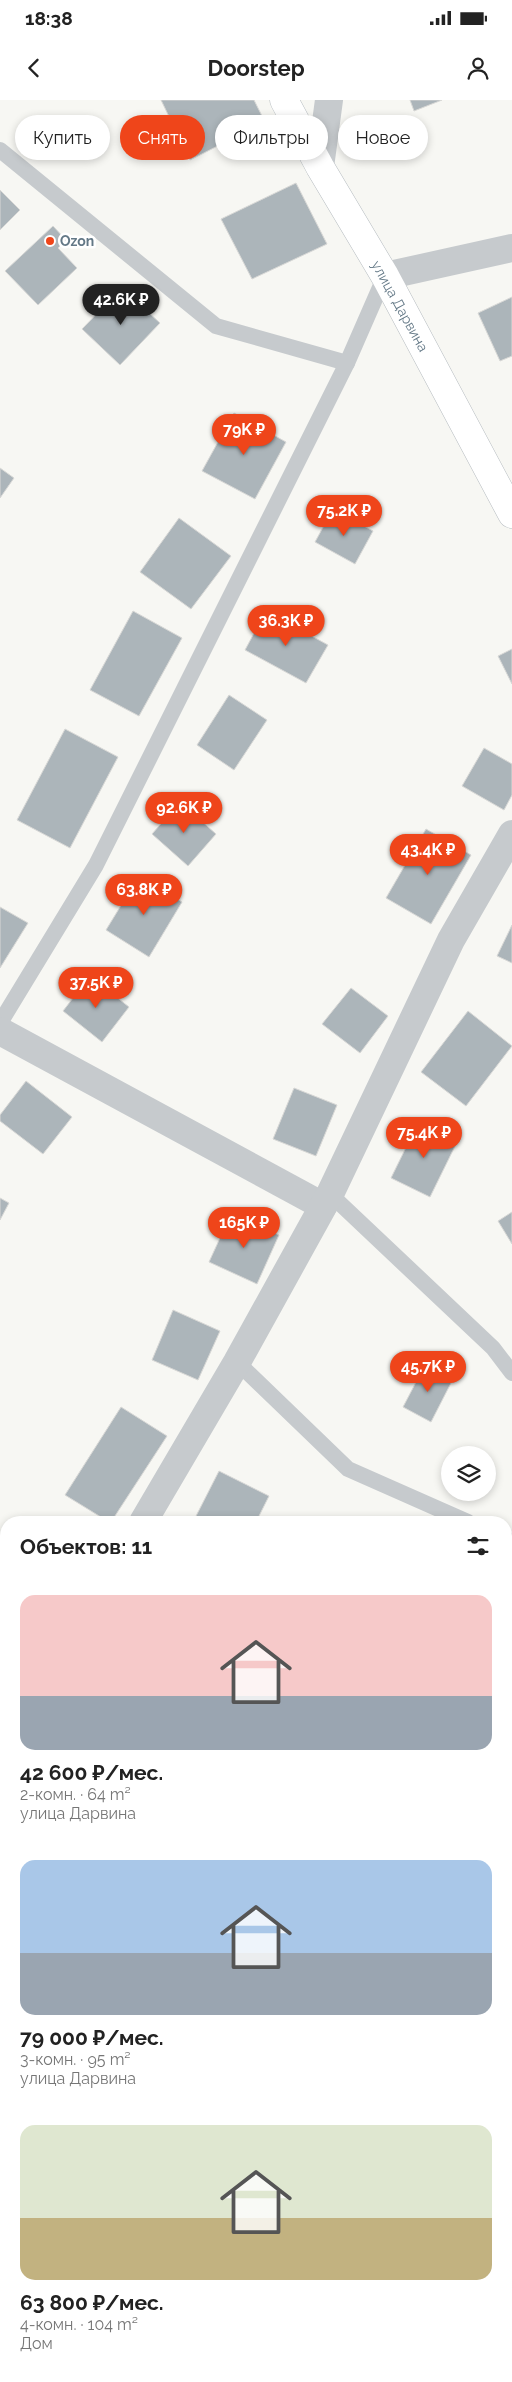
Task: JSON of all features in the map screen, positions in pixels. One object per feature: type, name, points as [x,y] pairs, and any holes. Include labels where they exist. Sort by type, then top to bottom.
[{"type":"street","name":"улица Дарвина","points":[[284,100],[320,167],[386,276],[512,514]]},
{"type":"street","points":[[320,167],[329,100]]},
{"type":"street","points":[[386,276],[512,248]]},
{"type":"street","points":[[147,1516],[237,1362],[327,1200],[451,940],[512,834]]},
{"type":"street","points":[[0,1031],[327,1200]]},
{"type":"lane","points":[[0,150],[216,326],[347,363]]},
{"type":"lane","points":[[0,1022],[96,865],[347,363],[386,276]]},
{"type":"lane","points":[[327,1200],[493,1348],[512,1374]]},
{"type":"lane","points":[[237,1362],[348,1469],[454,1516]]},
{"type":"building","points":[[161,100],[254,100],[262,115],[215,115],[215,147],[205,152],[205,115],[168,115]]},
{"type":"building","points":[[410,100],[442,100],[414,111]]},
{"type":"building","points":[[296,183],[327,244],[252,279],[221,219]]},
{"type":"building","points":[[0,190],[20,210],[0,230]]},
{"type":"building","points":[[53,226],[66,240],[58,248],[77,268],[38,305],[5,271]]},
{"type":"building","points":[[122,288],[160,323],[120,365],[82,329]]},
{"type":"building","points":[[512,297],[512,356],[500,361],[478,313]]},
{"type":"building","points":[[234,413],[286,442],[255,499],[202,471]]},
{"type":"building","points":[[0,468],[14,478],[0,498]]},
{"type":"building","points":[[333,509],[373,531],[355,564],[315,542]]},
{"type":"building","points":[[179,518],[231,556],[191,609],[140,572]]},
{"type":"building","points":[[133,611],[182,638],[139,716],[90,690]]},
{"type":"building","points":[[266,611],[328,645],[306,683],[245,650]]},
{"type":"building","points":[[512,649],[512,684],[498,656]]},
{"type":"building","points":[[229,695],[267,720],[234,770],[197,745]]},
{"type":"building","points":[[65,729],[118,757],[70,848],[17,820]]},
{"type":"building","points":[[484,748],[512,764],[512,795],[504,810],[462,786]]},
{"type":"building","points":[[180,802],[216,834],[188,866],[152,834]]},
{"type":"building","points":[[426,829],[471,855],[431,924],[386,898]]},
{"type":"building","points":[[139,876],[182,902],[149,957],[106,930]]},
{"type":"building","points":[[0,907],[28,923],[0,968]]},
{"type":"building","points":[[512,925],[512,963],[497,956]]},
{"type":"building","points":[[90,976],[129,1007],[102,1042],[63,1011]]},
{"type":"building","points":[[351,988],[388,1016],[360,1053],[322,1024]]},
{"type":"building","points":[[468,1011],[512,1046],[466,1106],[421,1072]]},
{"type":"building","points":[[26,1081],[72,1117],[43,1154],[0,1121],[0,1115]]},
{"type":"building","points":[[294,1088],[337,1105],[316,1156],[273,1139]]},
{"type":"building","points":[[419,1121],[458,1140],[430,1197],[391,1178]]},
{"type":"building","points":[[0,1198],[9,1203],[0,1220]]},
{"type":"building","points":[[512,1212],[512,1244],[498,1221]]},
{"type":"building","points":[[231,1214],[279,1235],[257,1284],[209,1262]]},
{"type":"building","points":[[173,1310],[220,1331],[198,1380],[152,1360]]},
{"type":"building","points":[[425,1365],[453,1379],[431,1422],[403,1407]]},
{"type":"building","points":[[121,1407],[167,1436],[115,1516],[99,1516],[65,1495]]},
{"type":"building","points":[[219,1471],[269,1496],[259,1516],[196,1516]]},
{"type":"place","name":"Ozon","points":[[50,241]]}]
